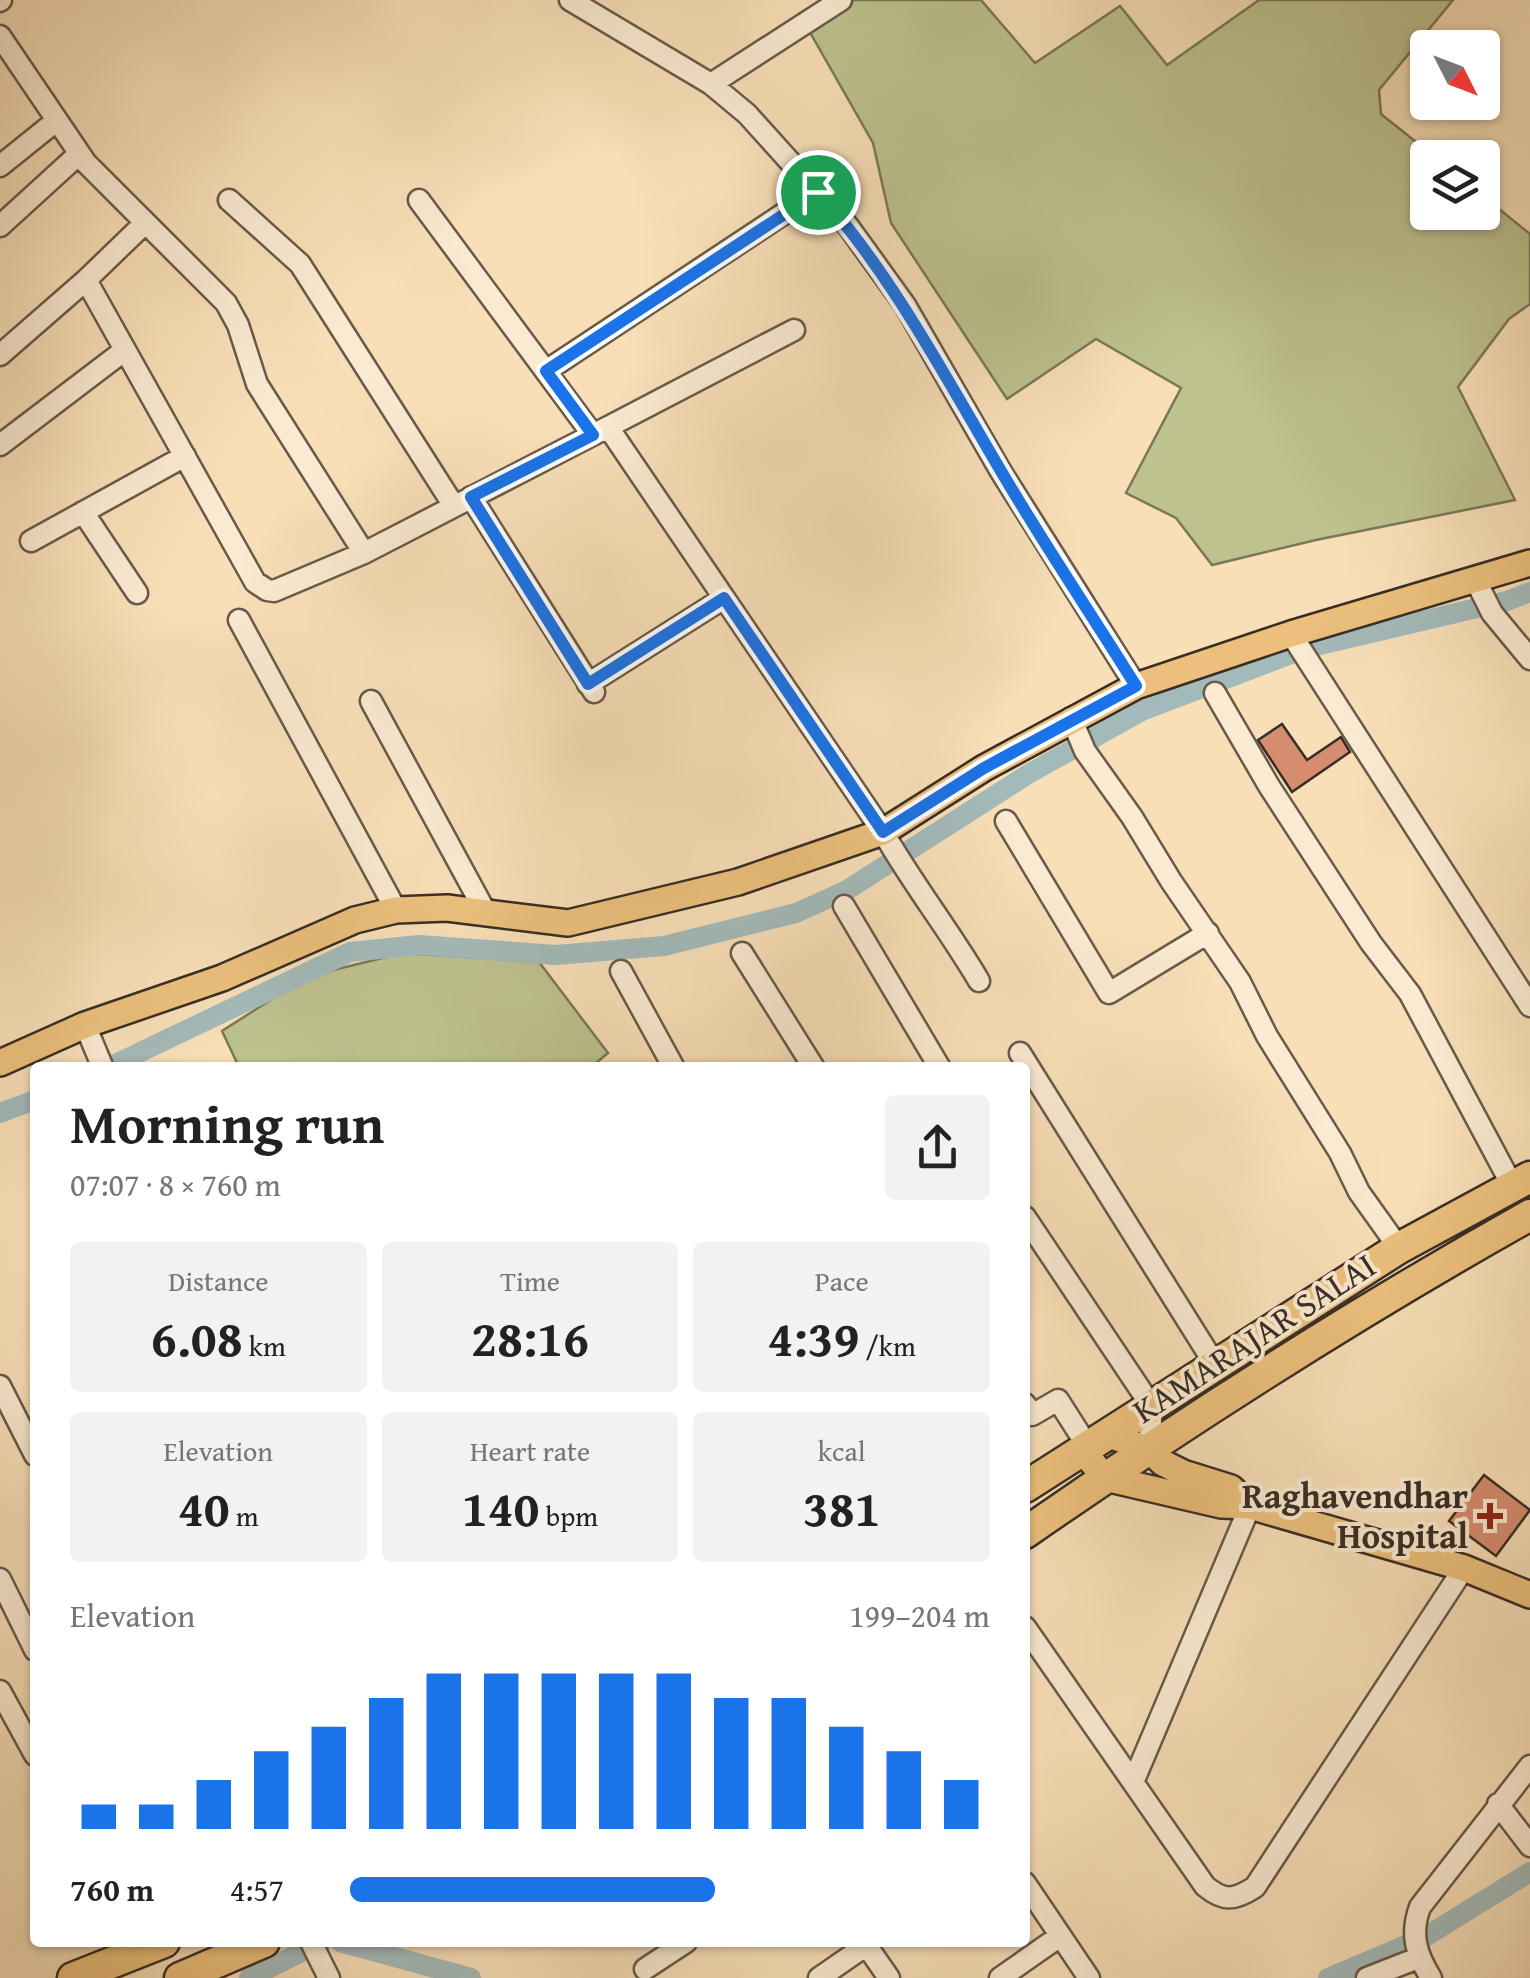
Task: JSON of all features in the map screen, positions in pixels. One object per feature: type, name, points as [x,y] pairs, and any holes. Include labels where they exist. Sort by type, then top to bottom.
[{"type":"highway","name":"KAMARAJAR SALAI","points":[[1030,1485],[1398,1248],[1521,1182]]},
{"type":"highway","name":"KAMARAJAR SALAI","points":[[1030,1530],[1424,1274],[1530,1215]]},
{"type":"highway","points":[[73,1978],[143,1947]]},
{"type":"highway","points":[[180,1978],[252,1947]]},
{"type":"main road","points":[[0,1062],[85,1025],[222,978],[356,920],[396,910],[446,908],[568,923],[892,849],[1078,736],[1136,686],[1299,648],[1484,597],[1530,563]]},
{"type":"main road","points":[[1250,1506],[1230,1488],[1183,1474],[1149,1450],[1094,1444],[1104,1478],[1221,1506],[1250,1506],[1523,1587]]},
{"type":"street","points":[[570,0],[711,84],[747,114],[848,226],[905,305],[1000,470],[1136,686]]},
{"type":"street","points":[[711,84],[842,0]]},
{"type":"street","points":[[0,36],[78,154],[226,304],[238,324],[257,384],[364,553]]},
{"type":"street","points":[[0,166],[56,121]]},
{"type":"street","points":[[0,226],[78,154]]},
{"type":"street","points":[[546,371],[818,192]]},
{"type":"street","points":[[229,200],[300,264],[591,688],[724,598]]},
{"type":"street","points":[[419,200],[546,371],[600,431],[724,598],[948,929],[979,981]]},
{"type":"street","points":[[0,356],[145,222]]},
{"type":"street","points":[[86,280],[255,582],[267,590],[364,553],[794,330]]},
{"type":"street","points":[[0,445],[125,350]]},
{"type":"street","points":[[31,541],[185,456]]},
{"type":"street","points":[[82,512],[137,593]]},
{"type":"street","points":[[1484,597],[1530,659]]},
{"type":"street","points":[[239,620],[396,910]]},
{"type":"street","points":[[1299,648],[1530,1006]]},
{"type":"street","points":[[1215,693],[1269,786],[1371,943],[1410,994],[1521,1182]]},
{"type":"street","points":[[370,701],[486,912]]},
{"type":"street","points":[[1078,736],[1208,933],[1340,1153],[1359,1192],[1398,1248]]},
{"type":"street","points":[[1006,821],[1109,993],[1208,933]]},
{"type":"street","points":[[844,906],[936,1062]]},
{"type":"street","points":[[742,952],[810,1062]]},
{"type":"street","points":[[621,971],[671,1062]]},
{"type":"street","points":[[85,1025],[100,1059]]},
{"type":"street","points":[[1020,1053],[1026,1062]]},
{"type":"street","points":[[1030,1069],[1216,1366]]},
{"type":"street","points":[[1030,1225],[1152,1408],[1149,1450]]},
{"type":"street","points":[[0,1386],[30,1445]]},
{"type":"street","points":[[1030,1412],[1032,1415],[1058,1400],[1094,1444]]},
{"type":"street","points":[[1134,1780],[1250,1506]]},
{"type":"street","points":[[1030,1634],[1205,1886],[1220,1898],[1238,1898],[1255,1886],[1464,1568]]},
{"type":"street","points":[[0,1579],[30,1640]]},
{"type":"street","points":[[0,1690],[30,1746]]},
{"type":"street","points":[[1430,1978],[1418,1955],[1413,1925],[1420,1906],[1530,1766]]},
{"type":"street","points":[[1498,1804],[1530,1846]]},
{"type":"street","points":[[1030,1891],[1089,1978]]},
{"type":"street","points":[[1000,1978],[1060,1936]]},
{"type":"street","points":[[645,1970],[679,1947]]},
{"type":"street","points":[[819,1978],[863,1947]]},
{"type":"street","points":[[869,1947],[889,1978]]},
{"type":"street","points":[[314,1949],[330,1978]]},
{"type":"street","points":[[1368,1978],[1418,1955]]},
{"type":"green space","points":[[844,0],[981,0],[1035,63],[1120,6],[1167,65],[1259,0],[1453,0],[1428,30],[1410,30],[1410,52],[1379,90],[1381,114],[1414,140],[1410,140],[1410,230],[1500,230],[1500,210],[1530,234],[1530,304],[1509,319],[1458,387],[1515,500],[1212,565],[1176,518],[1126,493],[1181,388],[1096,339],[1007,399],[891,223],[873,143],[807,27]]},
{"type":"green space","points":[[403,953],[539,962],[608,1053],[597,1062],[237,1062],[222,1031],[286,990],[325,972]]},
{"type":"building","points":[[1282,724],[1307,760],[1341,737],[1350,752],[1292,792],[1258,740]]},
{"type":"building","name":"Raghavendhar Hospital","points":[[1484,1475],[1530,1510],[1496,1556],[1449,1521]]},
{"type":"waterway","points":[[120,1062],[350,952],[419,945],[556,955],[664,946],[796,913],[847,890],[1030,773],[1142,711],[1307,648],[1507,601],[1530,592]]},
{"type":"waterway","points":[[0,1113],[30,1102]]},
{"type":"waterway","points":[[1328,1978],[1425,1937],[1530,1872]]},
{"type":"waterway","points":[[249,1978],[312,1947]]},
{"type":"waterway","points":[[358,1947],[471,1978]]},
{"type":"place","name":"Raghavendhar Hospital","points":[[1490,1516]]},
{"type":"route","points":[[818,192],[848,226],[905,305],[1000,470],[1136,686],[1070,718],[883,832],[724,598],[588,684],[471,497],[593,435],[546,371],[818,192]]}]
